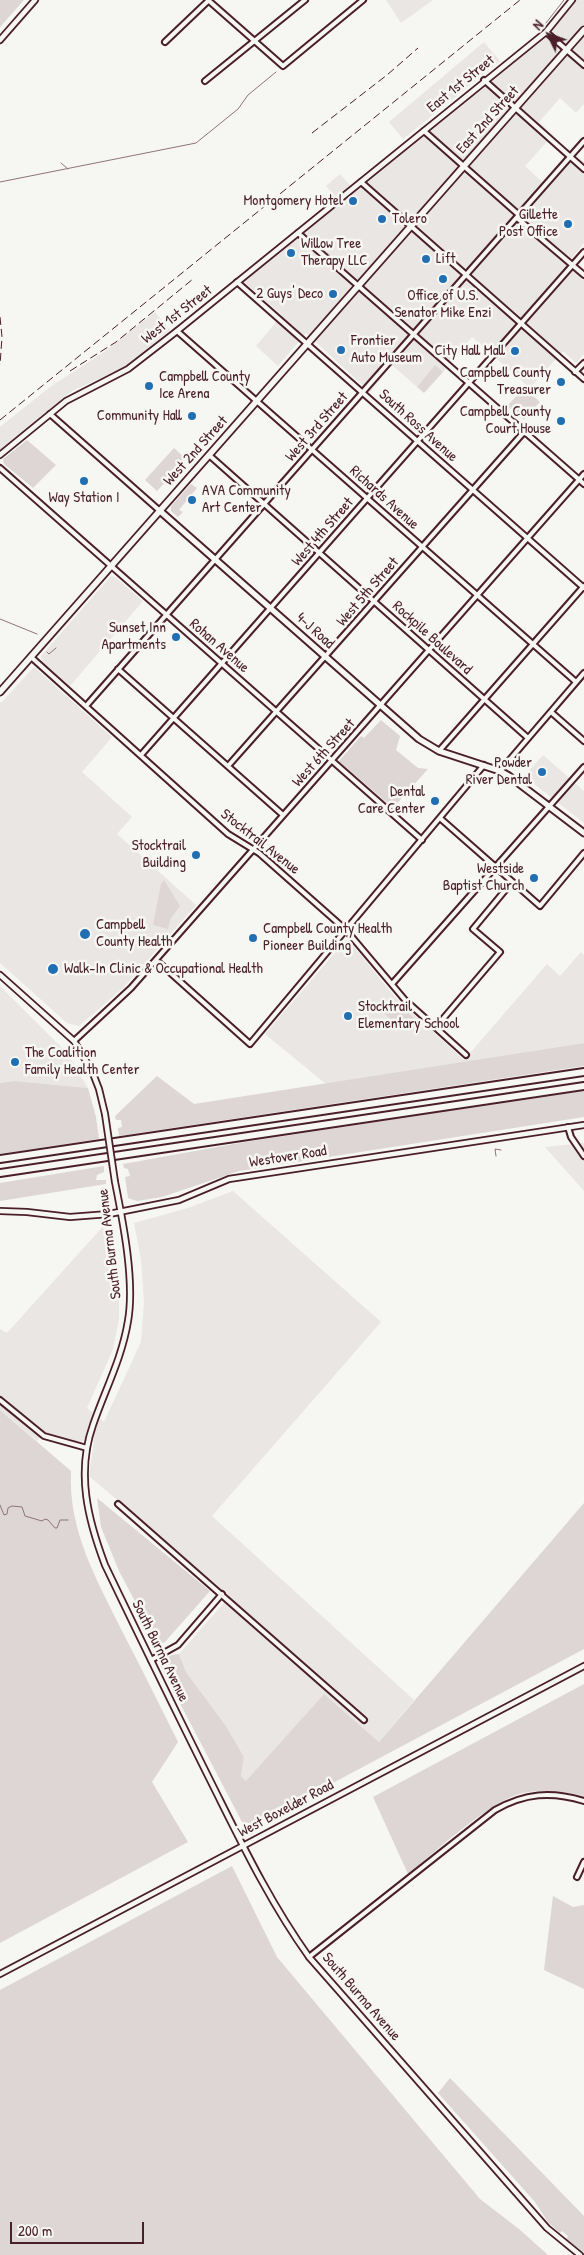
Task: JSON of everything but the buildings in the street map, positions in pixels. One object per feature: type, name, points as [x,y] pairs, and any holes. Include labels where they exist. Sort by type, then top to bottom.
[{"type":"highway","points":[[0,1159],[584,1072]]},
{"type":"highway","points":[[0,1173],[584,1086]]},
{"type":"main road","name":"East 2nd Street","points":[[411,226],[584,30]]},
{"type":"main road","name":"West 2nd Street","points":[[0,692],[411,226]]},
{"type":"main road","name":"4-J Road","points":[[160,511],[419,739],[439,751],[500,771],[584,833]]},
{"type":"street","points":[[0,40],[35,0]]},
{"type":"street","points":[[166,42],[208,0],[283,66],[362,0]]},
{"type":"street","points":[[205,81],[305,0]]},
{"type":"street","name":"East 1st Street","points":[[360,182],[484,80],[546,32],[572,0]]},
{"type":"street","points":[[546,32],[584,65]]},
{"type":"street","points":[[484,80],[584,170]]},
{"type":"street","points":[[424,131],[584,275]]},
{"type":"street","name":"West 3rd Street","points":[[86,706],[584,141]]},
{"type":"street","points":[[360,182],[584,379]]},
{"type":"street","name":"West 1st Street","points":[[0,455],[74,396],[128,369],[360,182]]},
{"type":"street","points":[[298,233],[584,484]]},
{"type":"street","name":"West 4th Street","points":[[141,755],[584,252]]},
{"type":"street","name":"South Ross Avenue","points":[[237,282],[584,587]]},
{"type":"street","name":"Richards Avenue","points":[[177,331],[576,682]]},
{"type":"street","points":[[576,372],[584,362]]},
{"type":"street","name":"4-J Road","points":[[50,414],[160,511]]},
{"type":"street","name":"West 5th Street","points":[[228,766],[524,432]]},
{"type":"street","name":"Rockpile Boulevard","points":[[209,455],[528,738]]},
{"type":"street","name":"Rohan Avenue","points":[[0,468],[422,840]]},
{"type":"street","name":"West 6th Street","points":[[74,1041],[131,988],[584,474]]},
{"type":"street","points":[[439,751],[584,587]]},
{"type":"street","name":"Stocktrail Avenue","points":[[31,656],[228,834],[253,849],[346,930],[405,1000],[466,1055]]},
{"type":"street","points":[[118,669],[283,815]]},
{"type":"street","points":[[500,771],[584,674]]},
{"type":"street","points":[[551,712],[584,741]]},
{"type":"street","points":[[156,960],[250,1044],[484,766]]},
{"type":"street","points":[[392,984],[584,767]]},
{"type":"street","points":[[441,819],[540,906],[584,853]]},
{"type":"street","points":[[436,1027],[500,952],[473,929],[512,882]]},
{"type":"street","name":"South Burma Avenue","points":[[0,975],[74,1041],[92,1072],[99,1089],[104,1114],[129,1276],[128,1321],[115,1370],[92,1427],[86,1448],[84,1491],[94,1538],[105,1565],[268,1896],[309,1957],[547,2228],[580,2255]]},
{"type":"street","name":"Westover Road","points":[[0,1211],[70,1217],[120,1212],[179,1200],[229,1179],[584,1125]]},
{"type":"street","points":[[568,1127],[571,1136],[584,1156]]},
{"type":"street","points":[[0,1400],[44,1436],[86,1448]]},
{"type":"street","points":[[118,1504],[364,1720]]},
{"type":"street","points":[[151,1660],[178,1645],[222,1594]]},
{"type":"street","name":"West Boxelder Road","points":[[0,1974],[584,1666]]},
{"type":"street","points":[[309,1957],[487,1816],[511,1801],[540,1794],[556,1794],[584,1801]]},
{"type":"street","points":[[578,1878],[584,1862]]},
{"type":"shaded area","points":[[0,0],[24,0],[0,27]]},
{"type":"shaded area","points":[[386,0],[433,0],[401,23]]},
{"type":"shaded area","points":[[575,0],[584,0],[584,104],[576,113],[560,98],[539,122],[553,135],[525,166],[542,182],[570,150],[584,162],[584,243],[566,265],[584,281],[584,354],[576,363],[563,351],[530,388],[472,337],[443,372],[435,366],[417,387],[392,365],[370,392],[306,333],[278,366],[256,346],[282,315],[244,282],[244,279],[339,201],[326,186],[340,174],[354,190],[551,30]]},
{"type":"shaded area","points":[[484,42],[500,61],[403,139],[389,122]]},
{"type":"shaded area","points":[[155,312],[170,330],[124,367],[72,391],[0,449],[0,427],[50,387],[104,352]]},
{"type":"shaded area","points":[[435,365],[443,372],[424,393],[417,387]]},
{"type":"shaded area","points":[[524,388],[540,402],[524,420],[507,406]]},
{"type":"shaded area","points":[[27,440],[56,465],[33,488],[4,464],[3,459]]},
{"type":"shaded area","points":[[174,448],[186,459],[157,491],[145,480]]},
{"type":"shaded area","points":[[191,484],[197,488],[179,510],[183,512],[178,517],[171,511],[171,506]]},
{"type":"shaded area","points":[[111,576],[115,577],[143,601],[70,686],[43,662],[41,656]]},
{"type":"shaded area","points":[[34,667],[112,737],[82,772],[132,817],[117,834],[196,905],[123,988],[79,1026],[67,1023],[0,963],[0,702]]},
{"type":"shaded area","points":[[381,720],[400,736],[396,750],[418,768],[428,769],[393,808],[339,761],[361,736],[364,738]]},
{"type":"shaded area","points":[[543,755],[584,791],[584,823],[524,776]]},
{"type":"shaded area","points":[[164,880],[180,906],[171,918],[168,929],[153,925],[161,884]]},
{"type":"shaded area","name":"Stocktrail Elementary School","points":[[346,940],[350,942],[395,997],[464,1060],[547,964],[560,976],[581,952],[584,955],[584,1043],[326,1084],[265,1034]]},
{"type":"shaded area","points":[[0,986],[61,1047],[74,1064],[88,1088],[15,1081],[0,1083]]},
{"type":"shaded area","points":[[395,1002],[414,1018],[404,1030],[385,1014]]},
{"type":"shaded area","points":[[584,1043],[584,1066],[119,1136],[118,1128],[122,1127],[121,1120],[116,1120],[115,1116],[157,1076],[194,1104]]},
{"type":"shaded area","points":[[15,1081],[88,1088],[96,1117],[99,1139],[0,1154],[0,1083]]},
{"type":"shaded area","points":[[584,1090],[584,1117],[239,1171],[162,1197],[137,1201],[128,1198],[125,1177],[130,1176],[128,1169],[124,1168],[123,1164],[245,1142]]},
{"type":"shaded area","points":[[584,1143],[584,1191],[545,1147]]},
{"type":"shaded area","points":[[104,1166],[104,1172],[97,1175],[96,1180],[106,1180],[106,1184],[0,1201],[0,1183]]},
{"type":"shaded area","points":[[233,1191],[381,1322],[212,1516],[414,1700],[379,1742],[324,1694],[246,1782],[241,1776],[244,1757],[226,1726],[186,1672],[179,1654],[230,1596],[89,1476],[94,1441],[73,1441],[45,1432],[37,1441],[0,1410],[0,1329],[7,1333],[106,1223],[109,1224],[111,1229],[119,1281],[119,1319],[113,1349],[87,1408],[104,1422],[141,1342],[144,1302],[141,1259],[134,1223],[188,1208]]},
{"type":"shaded area","points":[[0,1410],[71,1471],[71,1493],[74,1514],[86,1555],[103,1594],[178,1742],[152,1782],[188,1842],[0,1943]]},
{"type":"shaded area","points":[[97,1498],[210,1591],[165,1642],[158,1645],[119,1571],[101,1527]]},
{"type":"shaded area","points":[[584,1503],[584,1649],[256,1824],[242,1822],[161,1667],[162,1660],[179,1654],[186,1672],[226,1726],[244,1757],[241,1776],[246,1781],[324,1694],[379,1742]]},
{"type":"shaded area","points":[[584,1684],[584,1796],[539,1791],[523,1793],[510,1798],[495,1805],[480,1816],[408,1874],[373,1797]]},
{"type":"shaded area","points":[[232,1866],[277,1957],[480,2199],[519,2229],[548,2255],[0,2255],[0,1990]]},
{"type":"shaded area","points":[[553,1896],[573,1907],[584,1905],[584,1989],[544,1970]]},
{"type":"shaded area","points":[[450,2078],[584,2216],[584,2252],[566,2240],[568,2236],[562,2231],[560,2233],[548,2222],[535,2202],[438,2093]]},
{"type":"waterway","points":[[546,23],[564,0]]},
{"type":"waterway","points":[[0,182],[196,143],[238,109],[248,95],[276,72]]},
{"type":"waterway","points":[[61,163],[68,169]]},
{"type":"waterway","points":[[0,619],[37,634]]},
{"type":"waterway","points":[[47,652],[49,654],[56,648]]},
{"type":"waterway","points":[[496,1156],[495,1149],[501,1150]]},
{"type":"waterway","points":[[0,1505],[4,1515],[7,1514],[8,1508],[12,1506],[22,1507],[25,1516],[42,1521],[48,1520],[55,1528],[57,1528],[60,1520],[68,1520]]},
{"type":"railway","points":[[0,420],[520,0]]},
{"type":"railway","points":[[312,133],[387,75],[418,48]]},
{"type":"railway","points":[[70,371],[116,342],[193,279]]},
{"type":"railway","points":[[0,317],[2,337],[0,365]]},
{"type":"place","name":"Montgomery Hotel","points":[[353,201]]},
{"type":"place","name":"Tolero","points":[[382,219]]},
{"type":"place","name":"Gillette Post Office","points":[[568,224]]},
{"type":"place","name":"Willow Tree Therapy LLC","points":[[291,253]]},
{"type":"place","name":"Lift","points":[[426,259]]},
{"type":"place","name":"Office of U.S. Senator Mike Enzi","points":[[443,279]]},
{"type":"place","name":"2 Guys' Deco","points":[[333,294]]},
{"type":"place","name":"Frontier Auto Museum","points":[[341,350]]},
{"type":"place","name":"City Hall Mall","points":[[515,351]]},
{"type":"place","name":"Campbell County Treasurer","points":[[561,382]]},
{"type":"place","name":"Campbell County Ice Arena","points":[[149,386]]},
{"type":"place","name":"Community Hall","points":[[192,416]]},
{"type":"place","name":"Campbell County Court House","points":[[561,421]]},
{"type":"place","name":"Way Station I","points":[[84,481]]},
{"type":"place","name":"AVA Community Art Center","points":[[192,500]]},
{"type":"place","name":"Sunset Inn Apartments","points":[[176,637]]},
{"type":"place","name":"Powder River Dental","points":[[542,772]]},
{"type":"place","name":"Dental Care Center","points":[[435,801]]},
{"type":"place","name":"Stocktrail Building","points":[[196,855]]},
{"type":"place","name":"Westside Baptist Church","points":[[534,878]]},
{"type":"place","name":"Campbell County Health","points":[[85,934]]},
{"type":"place","name":"Campbell County Health Pioneer Building","points":[[253,938]]},
{"type":"place","name":"Walk-In Clinic & Occupational Health","points":[[53,969]]},
{"type":"place","name":"Stocktrail Elementary School","points":[[348,1016]]},
{"type":"place","name":"The Coalition Family Health Center","points":[[15,1062]]}]
